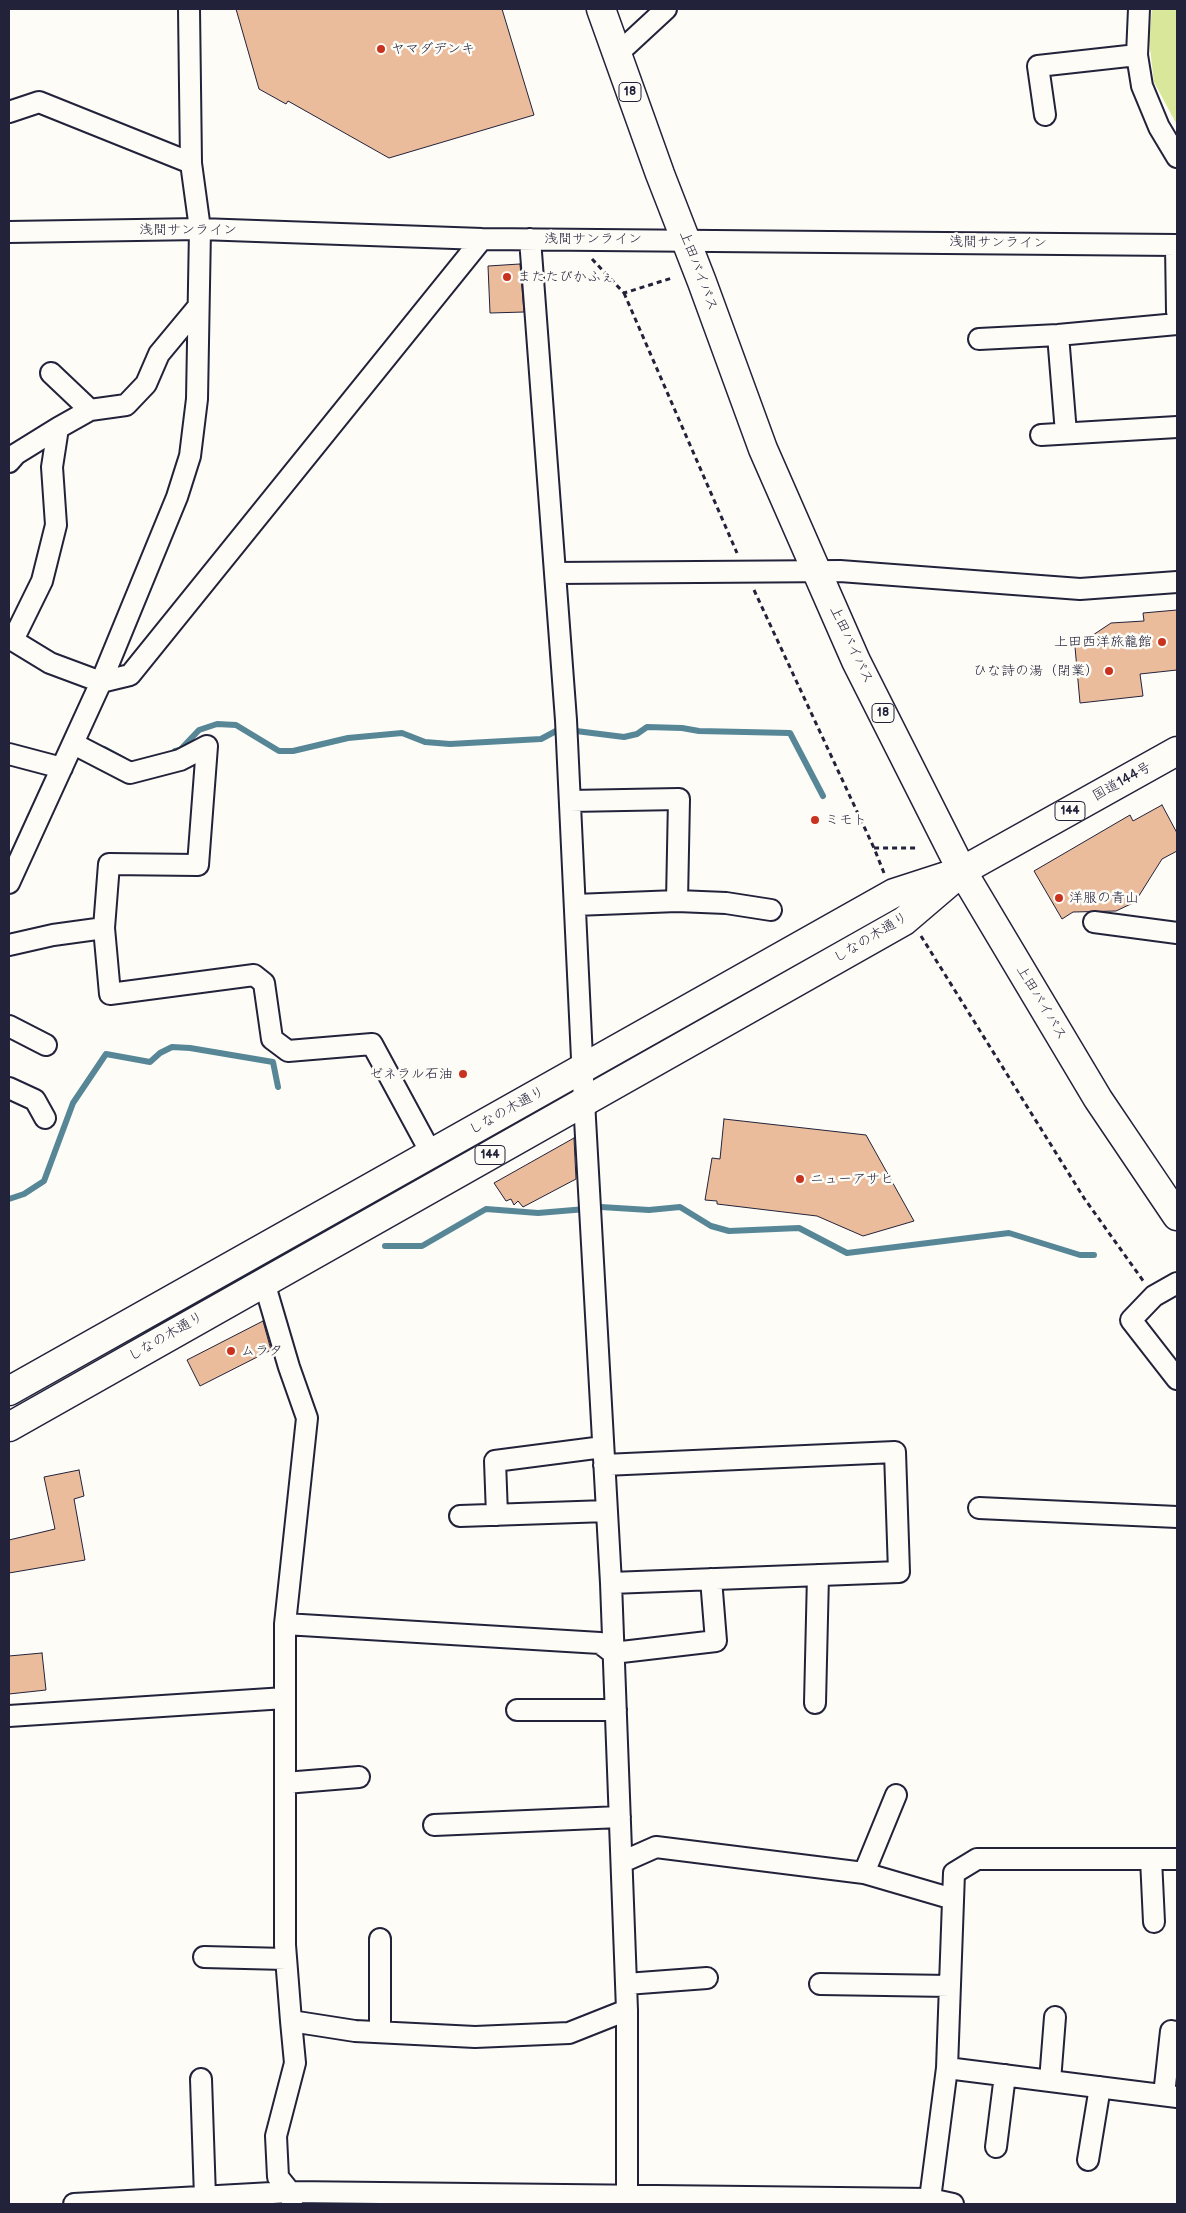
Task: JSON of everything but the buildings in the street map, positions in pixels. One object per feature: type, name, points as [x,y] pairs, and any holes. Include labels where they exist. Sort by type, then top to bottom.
[{"type":"highway","name":"上田バイパス","points":[[601,9],[660,174],[763,449],[856,661],[962,871],[1098,1099],[1177,1216]]},
{"type":"highway","name":"上田バイパス","points":[[616,9],[660,174]]},
{"type":"highway","name":"国道144号","points":[[962,871],[1177,751]]},
{"type":"highway","name":"しなの木通り","points":[[9,1391],[894,894],[962,871]]},
{"type":"highway","name":"しなの木通り","points":[[9,1427],[904,921],[962,871]]},
{"type":"street","points":[[9,883],[15,853],[62,768],[102,682],[177,497],[190,456],[197,399],[200,228],[191,163],[189,9]]},
{"type":"street","points":[[626,46],[666,9]]},
{"type":"street","points":[[1139,9],[1137,54],[1142,86],[1159,127],[1177,157]]},
{"type":"street","points":[[1045,115],[1038,66],[1137,54]]},
{"type":"street","points":[[9,112],[39,102],[191,163]]},
{"type":"street","name":"浅間サンライン","points":[[9,232],[200,228],[530,239],[1176,245]]},
{"type":"street","points":[[58,428],[52,467],[56,525],[42,582],[11,639],[50,663],[102,682],[130,675],[482,238]]},
{"type":"street","points":[[530,239],[570,801],[582,1068],[611,1583],[627,2010],[626,2200]]},
{"type":"street","points":[[1176,245],[1177,312]]},
{"type":"street","points":[[9,462],[16,454],[90,410],[126,404],[146,384],[158,354],[198,307]]},
{"type":"street","points":[[978,339],[1058,335],[1177,324]]},
{"type":"street","points":[[1058,335],[1066,433]]},
{"type":"street","points":[[51,373],[90,410]]},
{"type":"street","points":[[1041,435],[1177,427]]},
{"type":"street","points":[[555,573],[840,571],[1080,588],[1177,582]]},
{"type":"street","points":[[74,744],[130,773],[180,760],[207,746],[198,864],[109,864],[104,928],[110,994],[254,975],[264,983],[272,1039],[288,1051],[372,1044],[431,1154]]},
{"type":"street","points":[[9,754],[62,768]]},
{"type":"street","points":[[570,801],[679,799],[677,901]]},
{"type":"street","points":[[575,905],[677,901],[726,903],[771,910]]},
{"type":"street","points":[[1094,922],[1177,933]]},
{"type":"street","points":[[9,944],[53,935],[104,928]]},
{"type":"street","points":[[9,1026],[46,1046]]},
{"type":"street","points":[[9,1088],[34,1100],[45,1118]]},
{"type":"street","points":[[264,1282],[289,1367],[307,1418],[285,1624],[286,1959],[290,2021],[296,2063],[276,2136],[278,2176],[291,2198]]},
{"type":"street","points":[[1177,1283],[1154,1296],[1131,1320],[1177,1379]]},
{"type":"street","points":[[497,1515],[495,1461],[604,1456],[895,1452],[898,1572],[611,1583]]},
{"type":"street","points":[[979,1508],[1177,1518]]},
{"type":"street","points":[[460,1516],[606,1511]]},
{"type":"street","points":[[815,1703],[818,1575]]},
{"type":"street","points":[[285,1624],[600,1643],[613,1653],[716,1641],[711,1579]]},
{"type":"street","points":[[9,1716],[285,1698]]},
{"type":"street","points":[[517,1710],[616,1710]]},
{"type":"street","points":[[285,1783],[359,1777]]},
{"type":"street","points":[[864,1873],[896,1795]]},
{"type":"street","points":[[434,1825],[620,1816]]},
{"type":"street","points":[[622,1862],[656,1847],[864,1873],[953,1898]]},
{"type":"street","points":[[930,2199],[947,2068],[954,1873],[976,1859],[1177,1859]]},
{"type":"street","points":[[1151,1859],[1154,1922]]},
{"type":"street","points":[[380,1939],[380,2032]]},
{"type":"street","points":[[204,1957],[286,1959]]},
{"type":"street","points":[[626,1984],[707,1978]]},
{"type":"street","points":[[820,1984],[950,1986]]},
{"type":"street","points":[[290,2021],[355,2031],[475,2037],[569,2033],[627,2010]]},
{"type":"street","points":[[1050,2081],[1054,2017]]},
{"type":"street","points":[[947,2068],[1171,2096],[1170,2031],[1177,2032]]},
{"type":"street","points":[[996,2147],[1006,2075]]},
{"type":"street","points":[[201,2079],[206,2197]]},
{"type":"street","points":[[1088,2160],[1100,2087]]},
{"type":"street","points":[[74,2204],[206,2197],[626,2200],[930,2199],[953,2204]]},
{"type":"path","points":[[586,254],[624,293],[672,278]]},
{"type":"path","points":[[886,878],[874,848],[917,848]]},
{"type":"path","points":[[919,933],[1084,1198],[1154,1296]]},
{"type":"green space","points":[[1152,9],[1177,9],[1177,125],[1154,82],[1149,40]]},
{"type":"waterway","points":[[175,751],[180,750],[199,730],[217,724],[236,725],[279,751],[293,751],[348,738],[402,733],[425,742],[450,744],[541,739],[556,731]]},
{"type":"waterway","points":[[576,731],[624,737],[637,734],[647,727],[682,728],[699,731],[790,733],[823,796]]},
{"type":"waterway","points":[[104,749],[124,760]]},
{"type":"waterway","points":[[9,1199],[24,1194],[44,1181],[73,1103],[106,1054],[150,1062],[160,1053],[172,1047],[190,1048],[273,1062],[278,1087]]},
{"type":"waterway","points":[[601,1207],[649,1210],[680,1207],[711,1226],[729,1231],[799,1228],[847,1253],[1009,1233],[1080,1255],[1094,1255]]},
{"type":"waterway","points":[[385,1246],[422,1246],[486,1209],[538,1213],[586,1209]]},
{"type":"place","name":"ヤマダデンキ","points":[[381,49]]},
{"type":"place","name":"またたびかふぇ","points":[[507,277]]},
{"type":"place","name":"上田西洋旅籠館","points":[[1162,642]]},
{"type":"place","name":"ひな詩の湯（閉業）","points":[[1109,671]]},
{"type":"place","name":"ミモト","points":[[815,820]]},
{"type":"place","name":"洋服の青山","points":[[1059,898]]},
{"type":"place","name":"ゼネラル石油","points":[[463,1074]]},
{"type":"place","name":"ニューアサヒ","points":[[800,1179]]},
{"type":"place","name":"ムラタ","points":[[231,1351]]}]
